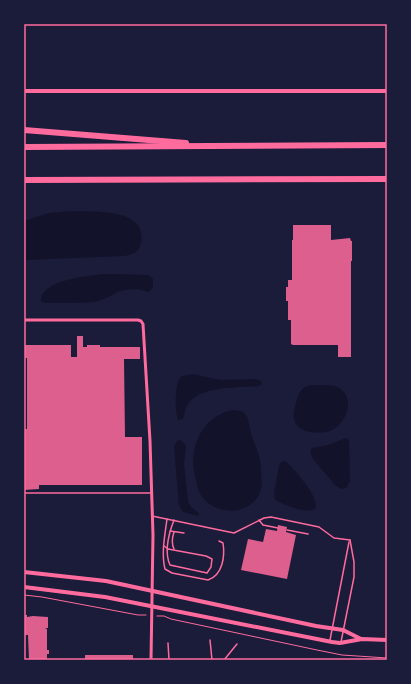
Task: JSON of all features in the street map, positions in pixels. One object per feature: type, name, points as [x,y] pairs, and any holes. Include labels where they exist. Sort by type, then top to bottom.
[{"type":"highway","points":[[24,130],[126,137],[221,146]]},
{"type":"highway","points":[[24,147],[387,145]]},
{"type":"highway","points":[[24,180],[387,179]]},
{"type":"highway","points":[[24,184],[53,180]]},
{"type":"street","points":[[24,91],[387,91]]},
{"type":"street","points":[[24,320],[139,320],[142,322],[144,328],[144,363],[149,425],[152,516],[151,660]]},
{"type":"street","points":[[24,572],[106,581],[343,630],[362,639]]},
{"type":"street","points":[[24,587],[81,593],[330,642],[340,643],[362,639],[387,640]]},
{"type":"lane","points":[[24,493],[151,493]]},
{"type":"lane","points":[[152,516],[234,533],[259,520],[266,517],[271,517],[316,526],[325,530],[334,538],[350,540]]},
{"type":"lane","points":[[167,519],[163,561],[165,569],[172,573],[208,580],[214,578],[222,564],[224,552],[223,543],[219,541]]},
{"type":"lane","points":[[164,546],[168,549],[206,556],[212,559],[211,567],[207,573],[170,565],[168,562],[168,549],[170,531],[174,520]]},
{"type":"lane","points":[[259,520],[263,525],[278,528]]},
{"type":"lane","points":[[287,530],[308,534]]},
{"type":"lane","points":[[170,531],[184,533]]},
{"type":"lane","points":[[174,532],[172,545],[175,550]]},
{"type":"lane","points":[[330,642],[350,540]]},
{"type":"lane","points":[[340,643],[355,573],[350,540]]},
{"type":"lane","points":[[210,640],[212,660]]},
{"type":"lane","points":[[168,643],[169,660]]},
{"type":"lane","points":[[224,660],[237,644]]},
{"type":"path","points":[[24,595],[138,615]]},
{"type":"path","points":[[164,616],[171,620],[317,650],[387,658]]},
{"type":"shaded area","points":[[70,211],[104,212],[127,217],[136,223],[141,231],[140,246],[134,253],[123,256],[24,260],[24,221],[49,213]]},
{"type":"shaded area","points":[[108,274],[148,275],[153,279],[153,288],[149,292],[138,289],[125,290],[95,302],[44,303],[41,301],[43,294],[49,288],[58,283],[80,277]]},
{"type":"shaded area","points":[[193,374],[220,380],[256,379],[261,381],[262,384],[259,386],[211,390],[202,393],[188,404],[183,419],[178,420],[176,410],[176,390],[179,379],[182,376]]},
{"type":"shaded area","points":[[312,385],[331,385],[338,387],[347,396],[348,409],[342,422],[337,427],[326,432],[311,432],[299,428],[294,418],[294,411],[301,390]]},
{"type":"shaded area","points":[[232,410],[241,411],[248,418],[251,434],[259,457],[262,480],[260,492],[256,500],[250,505],[242,509],[226,510],[210,505],[200,494],[193,466],[196,444],[205,426],[213,419]]},
{"type":"shaded area","points":[[346,438],[349,440],[350,481],[347,487],[343,489],[335,485],[313,459],[310,452],[312,448],[328,445]]},
{"type":"shaded area","points":[[181,440],[186,446],[184,464],[188,501],[191,507],[199,513],[198,516],[183,512],[179,505],[174,446],[177,441]]},
{"type":"shaded area","points":[[285,461],[300,476],[310,491],[316,504],[315,509],[301,510],[275,500],[274,493],[279,466],[281,462]]},
{"type":"building","points":[[293,225],[331,225],[331,240],[350,238],[352,241],[351,357],[338,357],[338,345],[291,344],[291,320],[288,320],[286,287],[288,287],[288,280],[292,280]]},
{"type":"building","points":[[77,336],[83,336],[83,347],[87,347],[87,345],[100,345],[100,347],[140,347],[140,359],[124,359],[125,437],[142,437],[142,485],[39,485],[39,489],[24,490],[24,429],[27,429],[27,358],[24,358],[24,345],[71,345],[71,357],[77,357]]},
{"type":"building","points":[[278,525],[287,527],[286,532],[296,535],[287,579],[241,570],[248,539],[263,542],[266,529],[277,531]]},
{"type":"building","points":[[24,615],[27,615],[27,617],[48,617],[48,628],[45,628],[47,629],[47,650],[49,650],[47,660],[29,660],[28,635],[24,635]]},
{"type":"building","points":[[85,655],[133,655],[133,660],[85,660]]}]
